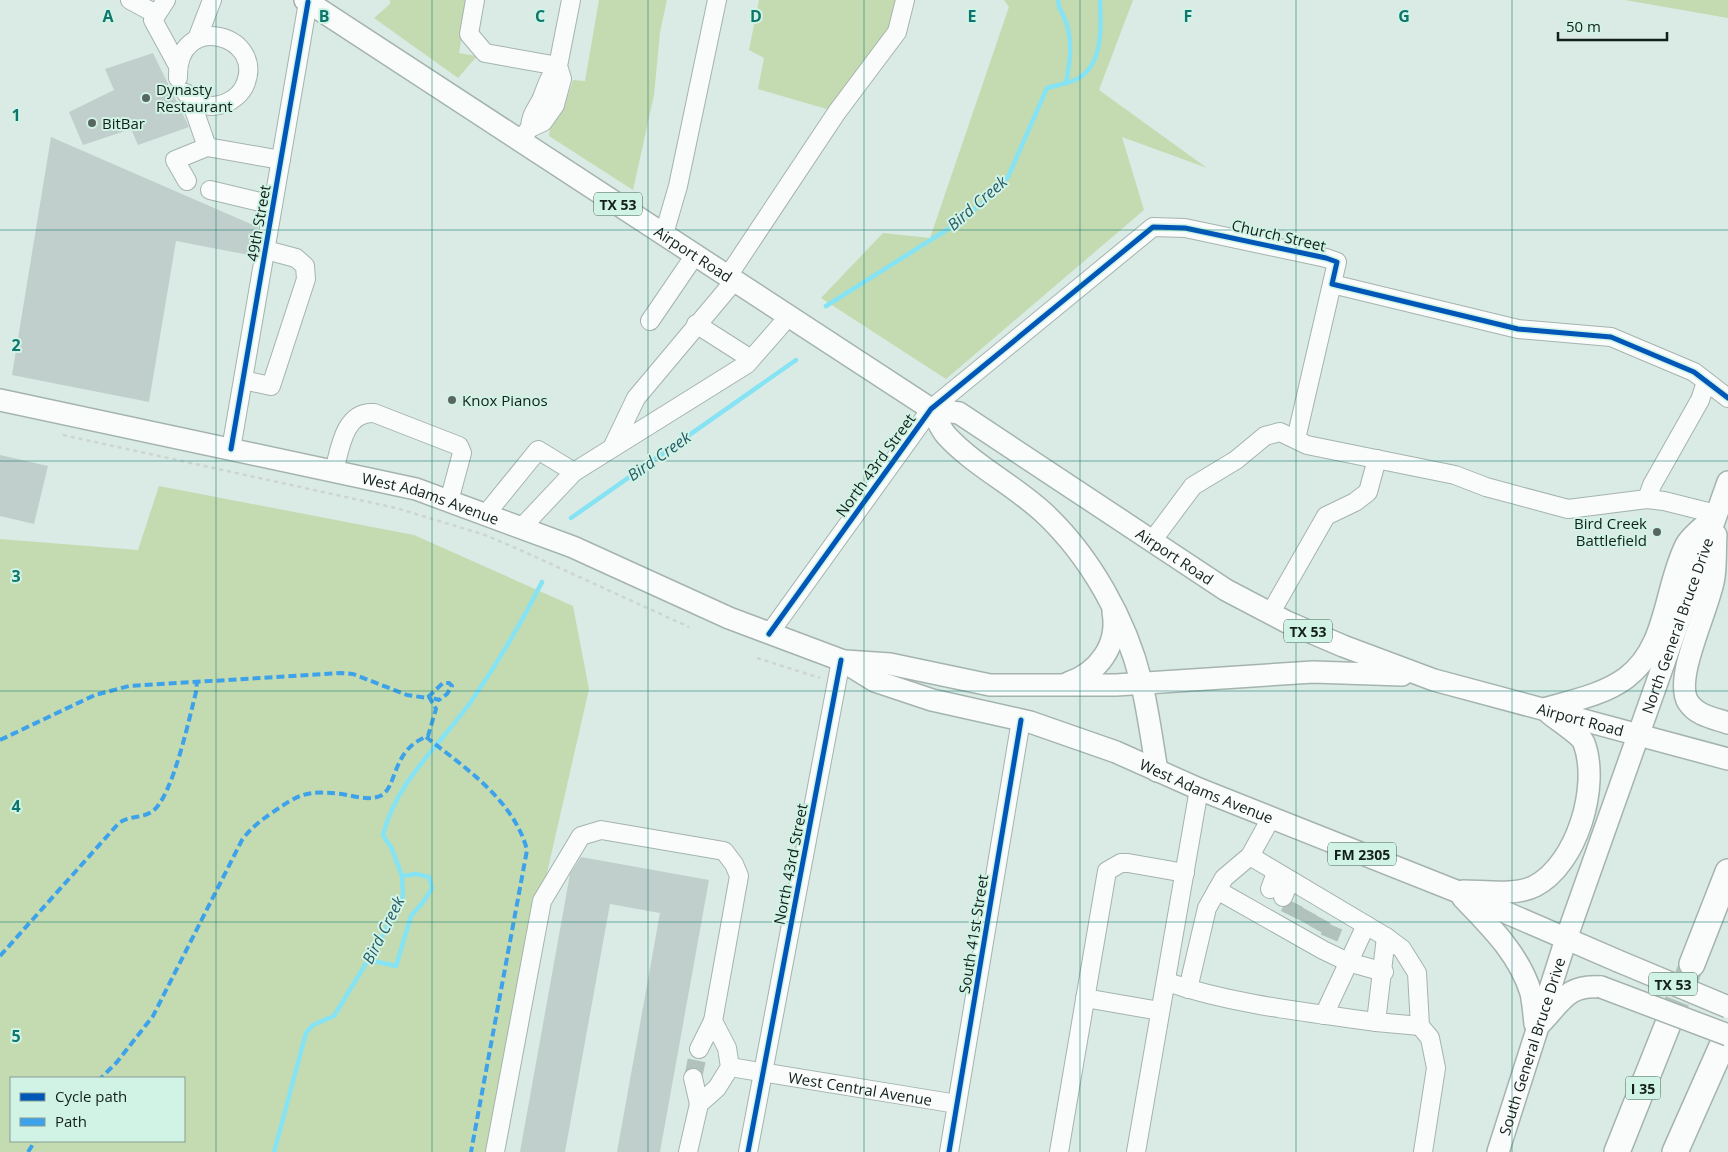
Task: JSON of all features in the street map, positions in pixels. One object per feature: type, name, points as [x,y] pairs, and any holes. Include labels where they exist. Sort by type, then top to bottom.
[{"type":"highway","points":[[1692,964],[1728,872]]},
{"type":"highway","name":"I 35","points":[[1617,1152],[1668,1024]]},
{"type":"highway","points":[[1675,1152],[1725,1041]]},
{"type":"main road","name":"Airport Road","points":[[307,1],[525,134],[695,255],[931,409],[959,413],[1226,590],[1270,614],[1343,646],[1434,680],[1728,759]]},
{"type":"main road","name":"West Adams Avenue","points":[[0,400],[416,489],[573,547],[769,634],[841,660],[875,681],[904,692],[1021,720],[1116,752],[1199,789],[1456,891],[1566,939]]},
{"type":"main road","name":"Airport Road","points":[[931,409],[945,434],[961,449],[1014,488],[1045,514],[1085,563],[1112,607],[1133,654],[1141,682],[1157,771]]},
{"type":"main road","name":"North General Bruce Drive","points":[[1566,939],[1728,482]]},
{"type":"main road","points":[[1544,709],[1589,696],[1615,685],[1627,678],[1648,658],[1686,544],[1716,514]]},
{"type":"main road","points":[[1716,514],[1714,578],[1685,675],[1684,693],[1689,703],[1698,713],[1728,723]]},
{"type":"main road","points":[[1058,685],[1080,679],[1089,673],[1105,656],[1113,637],[1112,607]]},
{"type":"main road","name":"West Adams Avenue","points":[[841,660],[890,664],[990,685],[1141,682]]},
{"type":"main road","name":"Airport Road","points":[[1141,682],[1313,672],[1363,672],[1434,680]]},
{"type":"main road","points":[[1456,891],[1517,891],[1534,887],[1554,873],[1576,837],[1587,799],[1589,766],[1583,741],[1544,709]]},
{"type":"main road","points":[[1456,891],[1495,932],[1518,963],[1531,993],[1536,1029]]},
{"type":"main road","name":"TX 53","points":[[1566,939],[1728,1007]]},
{"type":"main road","name":"South General Bruce Drive","points":[[1498,1152],[1566,939]]},
{"type":"main road","points":[[1536,1029],[1572,990],[1587,986],[1601,987],[1725,1041]]},
{"type":"street","points":[[130,0],[161,7],[153,20],[183,84],[207,147]]},
{"type":"street","points":[[197,39],[212,0]]},
{"type":"street","points":[[476,0],[469,34],[485,52],[558,66]]},
{"type":"street","points":[[525,134],[543,122],[555,105],[562,79],[558,66],[571,0]]},
{"type":"street","points":[[664,234],[678,186],[717,0]]},
{"type":"street","points":[[613,446],[636,398],[731,278],[837,112],[897,32],[905,0]]},
{"type":"street","name":"49th Street","points":[[231,449],[307,1]]},
{"type":"street","points":[[208,36],[220,36],[231,40],[240,48],[246,58],[248,69],[247,81],[242,91],[234,99],[223,104],[206,105],[183,84],[181,55],[197,39],[208,36]]},
{"type":"street","points":[[187,181],[175,160],[207,147],[281,160]]},
{"type":"street","points":[[210,190],[273,205]]},
{"type":"street","name":"Church Street","points":[[931,409],[1154,227],[1185,228],[1326,258],[1337,262],[1332,284]]},
{"type":"street","points":[[243,380],[271,386],[306,279],[305,266],[296,258],[266,250]]},
{"type":"street","points":[[650,321],[695,255]]},
{"type":"street","points":[[1302,442],[1332,284],[1518,329],[1610,338],[1694,372],[1728,398]]},
{"type":"street","points":[[522,527],[574,472],[751,359],[789,316]]},
{"type":"street","points":[[696,324],[751,359]]},
{"type":"street","points":[[1647,499],[1652,485],[1700,400],[1706,382]]},
{"type":"street","points":[[636,398],[659,417]]},
{"type":"street","name":"North 43rd Street","points":[[769,634],[931,409]]},
{"type":"street","points":[[334,471],[350,424],[365,412],[374,413],[459,446],[462,453],[449,501]]},
{"type":"street","points":[[1152,541],[1193,486],[1236,460],[1265,436],[1280,432],[1302,442],[1455,475],[1486,487],[1568,509],[1647,499],[1664,501],[1716,514]]},
{"type":"street","points":[[486,514],[538,450],[574,472]]},
{"type":"street","points":[[1270,614],[1326,516],[1355,502],[1368,492],[1377,459]]},
{"type":"street","name":"North 43rd Street","points":[[748,1152],[841,660]]},
{"type":"street","name":"South 41st Street","points":[[948,1152],[1021,720]]},
{"type":"street","points":[[1136,1152],[1199,789]]},
{"type":"street","points":[[1188,988],[1207,908],[1224,878],[1250,856],[1271,818]]},
{"type":"street","points":[[495,1152],[542,901],[581,836],[601,830],[724,851],[734,864],[739,876],[712,1021],[699,1049]]},
{"type":"street","points":[[1250,856],[1348,962],[1384,972]]},
{"type":"street","points":[[1059,1152],[1107,871],[1121,863],[1128,863],[1185,873]]},
{"type":"street","points":[[1217,890],[1300,912],[1366,925],[1402,949],[1417,973],[1420,1026],[1430,1038],[1436,1068],[1423,1152]]},
{"type":"street","points":[[1324,1015],[1366,925]]},
{"type":"street","points":[[1376,1022],[1384,972],[1386,937]]},
{"type":"street","points":[[1167,982],[1241,1002],[1376,1022],[1420,1026]]},
{"type":"street","points":[[1086,998],[1160,1011]]},
{"type":"street","points":[[699,1104],[718,1088],[730,1067],[726,1048],[712,1021]]},
{"type":"street","name":"West Central Avenue","points":[[730,1067],[957,1104]]},
{"type":"street","points":[[688,1152],[699,1104],[693,1078]]},
{"type":"path","points":[[63,435],[396,508],[443,522],[518,549],[690,627]]},
{"type":"path","points":[[758,658],[820,678]]},
{"type":"green space","points":[[390,0],[468,0],[459,53],[477,56],[458,78],[374,18],[390,4]]},
{"type":"green space","points":[[599,0],[667,0],[660,32],[654,95],[633,190],[549,136],[550,129],[564,108],[573,80],[585,81]]},
{"type":"green space","points":[[759,0],[905,0],[897,32],[837,112],[758,89],[764,58],[749,50]]},
{"type":"green space","points":[[1004,0],[1133,0],[1099,90],[1207,168],[1122,137],[1144,210],[946,379],[821,298],[883,233],[930,238],[1009,7]]},
{"type":"green space","points":[[1625,0],[1728,0],[1728,18]]},
{"type":"green space","points":[[159,486],[414,535],[573,606],[589,689],[499,1083],[487,1152],[0,1152],[0,539],[138,550]]},
{"type":"building","name":"Dynasty Restaurant","points":[[153,53],[189,127],[138,145],[131,129],[83,145],[69,112],[114,90],[105,69]]},
{"type":"building","points":[[51,137],[258,227],[256,241],[249,255],[176,241],[149,402],[12,375]]},
{"type":"building","points":[[0,455],[48,466],[34,524],[0,516]]},
{"type":"building","points":[[581,857],[709,880],[660,1152],[617,1152],[660,913],[610,904],[565,1152],[520,1152],[570,874]]},
{"type":"waterway","name":"Bird Creek","points":[[826,306],[956,224],[982,203],[1008,177],[1047,88],[1066,83],[1070,60],[1070,37],[1058,0]]},
{"type":"waterway","points":[[1066,83],[1078,78],[1087,71],[1094,61],[1100,38],[1100,0]]},
{"type":"waterway","name":"Bird Creek","points":[[571,518],[796,360]]},
{"type":"waterway","name":"Bird Creek","points":[[274,1152],[306,1033],[313,1025],[334,1016],[382,937],[403,895],[402,876],[392,849],[383,835],[389,816],[408,781],[458,719],[490,674],[542,582]]},
{"type":"waterway","points":[[369,960],[396,966],[411,916],[432,888],[429,877],[416,874],[402,876]]},
{"type":"tunnel","points":[[1289,915],[1295,903]]},
{"type":"tunnel","points":[[1303,922],[1309,911]]},
{"type":"tunnel","points":[[1317,930],[1323,919]]},
{"type":"tunnel","points":[[1329,938],[1334,926]]},
{"type":"tunnel","points":[[1668,1024],[1692,964]]},
{"type":"tunnel","points":[[693,1078],[699,1049]]},
{"type":"marked path","points":[[0,740],[95,695],[129,686],[341,673],[353,674],[407,695],[427,698],[443,683],[449,683],[452,686],[447,694],[439,700],[429,697],[436,709],[428,736],[416,742],[407,750],[386,792],[371,798],[329,793],[303,795],[270,814],[249,832],[242,840],[153,1016],[117,1062],[102,1077]]},
{"type":"marked path","points":[[0,956],[118,824],[126,819],[153,811],[160,802],[174,773],[185,737],[197,681]]},
{"type":"marked path","points":[[426,737],[471,773],[499,800],[511,815],[527,850],[471,1152]]},
{"type":"marked path","points":[[28,1152],[34,1142]]},
{"type":"cycle path","points":[[231,449],[308,2]]},
{"type":"cycle path","points":[[769,634],[931,409],[1153,227],[1185,228],[1326,258],[1337,262],[1332,284],[1518,329],[1611,337],[1694,372],[1728,398]]},
{"type":"cycle path","points":[[748,1152],[841,660]]},
{"type":"cycle path","points":[[949,1152],[1021,720]]},
{"type":"place","name":"Dynasty Restaurant","points":[[146,98]]},
{"type":"place","name":"BitBar","points":[[92,123]]},
{"type":"place","name":"Knox Pianos","points":[[452,400]]},
{"type":"place","name":"Bird Creek Battlefield","points":[[1657,532]]}]
